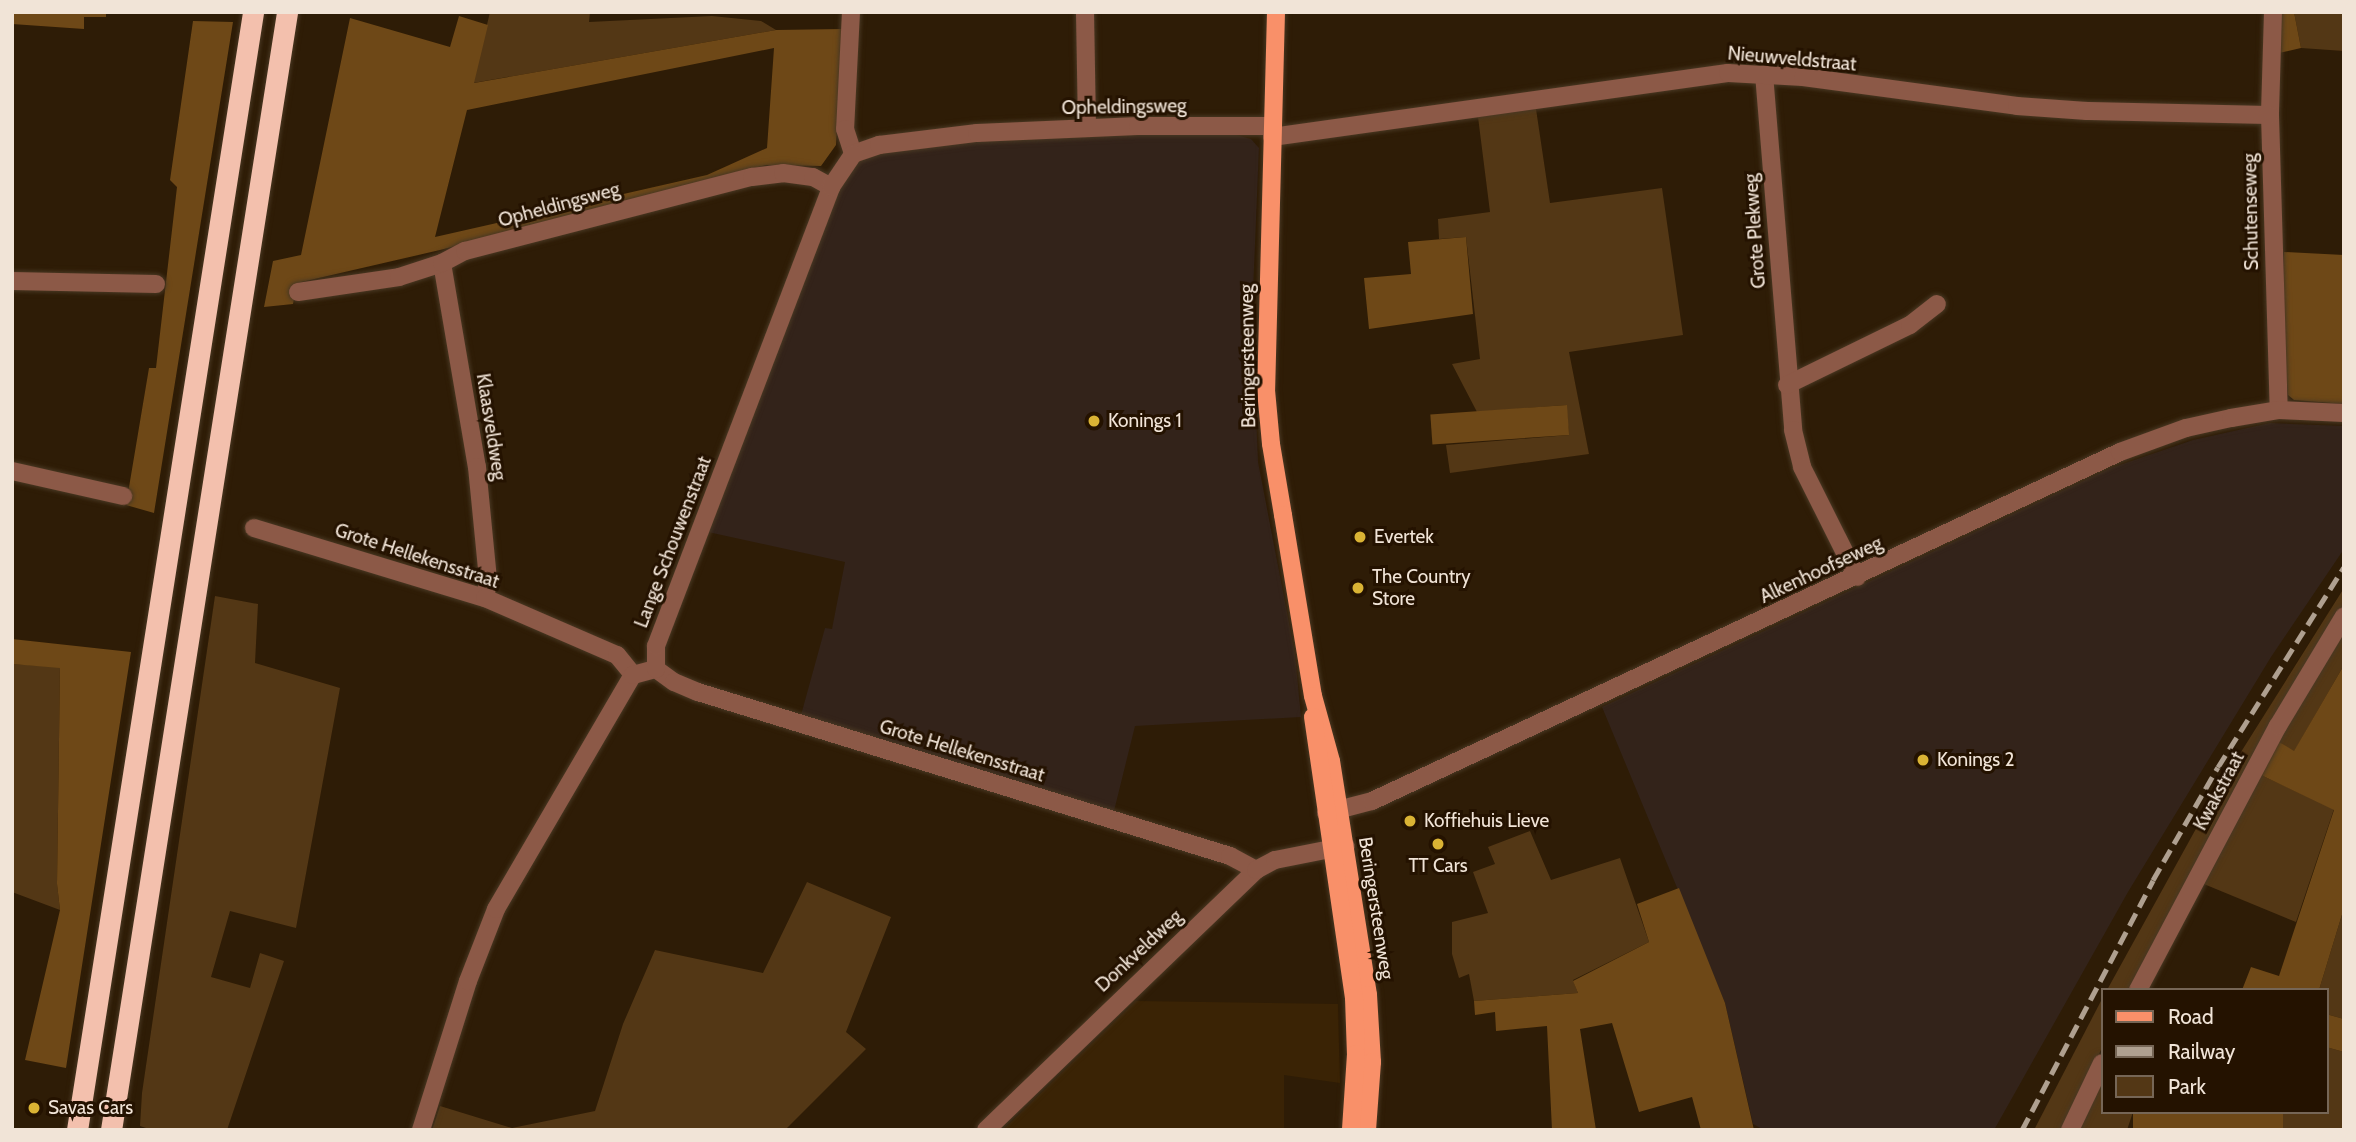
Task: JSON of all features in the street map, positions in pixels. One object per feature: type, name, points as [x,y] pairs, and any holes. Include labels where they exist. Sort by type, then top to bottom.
[{"type":"highway","points":[[77,1130],[253,12]]},
{"type":"highway","points":[[111,1130],[287,12]]},
{"type":"main road","name":"Beringersteenweg","points":[[1276,12],[1266,390],[1271,444],[1313,696],[1323,724],[1333,811],[1372,1040],[1367,1130]]},
{"type":"main road","name":"Beringersteenweg","points":[[1339,847],[1356,1025],[1351,1130]]},
{"type":"street","points":[[851,12],[845,129],[853,154]]},
{"type":"street","points":[[1085,12],[1087,128]]},
{"type":"street","name":"Schutenseweg","points":[[2273,12],[2270,115],[2279,411]]},
{"type":"street","name":"Nieuwveldstraat","points":[[1272,132],[1728,73],[1765,74],[2017,106],[2087,111],[2270,115]]},
{"type":"street","name":"Grote Plekweg","points":[[1765,74],[1787,385],[1793,430],[1802,467],[1857,577]]},
{"type":"street","name":"Opheldingsweg","points":[[853,154],[879,145],[977,133],[1087,128],[1272,132]]},
{"type":"street","name":"Lange Schouwenstraat","points":[[656,669],[656,646],[831,187],[853,154]]},
{"type":"street","name":"Opheldingsweg","points":[[298,292],[399,277],[442,263],[465,251],[752,177],[783,173],[813,177],[831,187]]},
{"type":"street","name":"Klaasveldweg","points":[[442,263],[477,467],[488,580],[485,598]]},
{"type":"street","points":[[12,281],[156,284]]},
{"type":"street","points":[[1787,385],[1910,325],[1937,304]]},
{"type":"street","name":"Alkenhoofseweg","points":[[1333,811],[1373,800],[1857,577],[2040,487],[2120,452],[2186,428],[2279,411],[2344,413]]},
{"type":"street","points":[[12,471],[123,496]]},
{"type":"street","name":"Grote Hellekensstraat","points":[[254,528],[485,598],[617,655],[633,675]]},
{"type":"street","name":"Kwakstraat","points":[[2139,988],[2278,726],[2344,616]]},
{"type":"street","points":[[421,1130],[468,981],[492,917],[633,675],[656,669]]},
{"type":"street","name":"Grote Hellekensstraat","points":[[656,669],[674,682],[698,692],[1230,856],[1256,870]]},
{"type":"street","name":"Donkveldweg","points":[[986,1130],[1256,870],[1275,860],[1339,847]]},
{"type":"street","points":[[2070,1130],[2100,1067]]},
{"type":"shaded area","points":[[12,12],[106,12],[106,17],[84,17],[84,29],[12,24]]},
{"type":"shaded area","points":[[2280,12],[2294,12],[2301,48],[2279,53]]},
{"type":"shaded area","points":[[459,16],[488,25],[474,83],[776,30],[842,29],[836,145],[821,166],[766,165],[440,250],[297,283],[293,304],[264,307],[273,261],[301,255],[350,18],[450,47]],"holes":[[[774,48],[767,148],[707,175],[435,237],[467,110]]]},
{"type":"shaded area","points":[[193,21],[233,22],[154,513],[126,505],[149,368],[156,368],[177,187],[170,180]]},
{"type":"shaded area","points":[[1229,133],[1251,139],[1259,148],[1252,315],[1258,462],[1295,654],[1301,717],[1135,726],[1114,811],[801,715],[825,628],[832,629],[845,562],[708,532],[840,181],[848,169],[866,155],[976,137]]},
{"type":"shaded area","points":[[1466,237],[1473,314],[1369,329],[1364,278],[1411,274],[1408,242]]},
{"type":"shaded area","points":[[2284,252],[2344,255],[2344,404],[2294,400],[2288,395],[2284,351]]},
{"type":"shaded area","points":[[1567,405],[1569,435],[1432,444],[1430,415]]},
{"type":"shaded area","points":[[2270,423],[2344,426],[2344,549],[2271,657],[2128,892],[1994,1130],[1764,1130],[1753,1124],[1725,1003],[1602,707],[2111,468],[2193,440]]},
{"type":"shaded area","points":[[12,639],[131,652],[66,1068],[25,1060],[60,910],[57,884],[60,668],[12,664]]},
{"type":"shaded area","points":[[2344,665],[2344,908],[2320,988],[2243,988],[2251,967],[2279,976],[2334,810],[2259,774],[2276,740],[2294,751]]},
{"type":"shaded area","points":[[1679,888],[1725,1003],[1754,1130],[1701,1130],[1692,1097],[1639,1112],[1612,1023],[1580,1029],[1596,1130],[1552,1130],[1547,1026],[1496,1031],[1495,1012],[1475,1015],[1474,1001],[1578,993],[1573,981],[1649,942],[1637,904]]},
{"type":"shaded area","points":[[1136,1001],[1338,1004],[1340,1083],[1284,1075],[1284,1130],[1003,1130]]},
{"type":"shaded area","points":[[2328,1015],[2344,1019],[2344,1052],[2328,1048]]},
{"type":"shaded area","points":[[2133,1114],[2283,1114],[2283,1130],[2133,1130]]},
{"type":"green space","points":[[490,12],[590,12],[589,22],[712,16],[761,21],[776,30],[473,83]]},
{"type":"green space","points":[[2294,12],[2344,12],[2344,51],[2301,48]]},
{"type":"green space","points":[[1536,109],[1550,203],[1662,188],[1683,335],[1569,352],[1589,454],[1450,473],[1446,445],[1569,435],[1566,405],[1477,412],[1452,364],[1480,359],[1466,237],[1439,239],[1438,219],[1490,212],[1478,117]]},
{"type":"green space","points":[[2344,588],[2344,605],[2224,809],[2133,988],[2108,988],[2219,787]]},
{"type":"green space","points":[[215,596],[258,604],[255,663],[340,688],[296,928],[230,911],[211,977],[250,988],[260,953],[284,961],[227,1130],[152,1130],[140,1126],[142,1093]]},
{"type":"green space","points":[[2344,626],[2344,665],[2294,752],[2276,740]]},
{"type":"green space","points":[[12,664],[60,667],[57,884],[60,910],[12,892]]},
{"type":"green space","points":[[2259,774],[2334,809],[2296,922],[2199,882]]},
{"type":"green space","points":[[1530,831],[1551,880],[1620,858],[1649,942],[1573,980],[1578,993],[1474,1001],[1469,974],[1459,978],[1452,954],[1452,922],[1488,913],[1473,872],[1495,864],[1488,847]]},
{"type":"green space","points":[[807,882],[891,917],[846,1032],[866,1049],[785,1130],[432,1130],[440,1106],[512,1128],[595,1111],[623,1024],[655,950],[763,973]]},
{"type":"green space","points":[[2344,908],[2344,1019],[2328,1015],[2328,988],[2320,988]]},
{"type":"green space","points":[[2100,1003],[2100,1052],[2061,1130],[2034,1130]]},
{"type":"green space","points":[[2328,1048],[2344,1052],[2344,1130],[2277,1130],[2282,1114],[2328,1114]]},
{"type":"green space","points":[[2100,1078],[2100,1114],[2132,1114],[2127,1130],[2075,1130]]},
{"type":"railway","points":[[2022,1130],[2153,880],[2218,767],[2344,567]]},
{"type":"place","name":"Konings 1","points":[[1094,421]]},
{"type":"place","name":"Evertek","points":[[1360,537]]},
{"type":"place","name":"The Country Store","points":[[1358,588]]},
{"type":"place","name":"Konings 2","points":[[1923,760]]},
{"type":"place","name":"Koffiehuis Lieve","points":[[1410,821]]},
{"type":"place","name":"TT Cars","points":[[1438,844]]},
{"type":"place","name":"Savas Cars","points":[[34,1108]]}]
